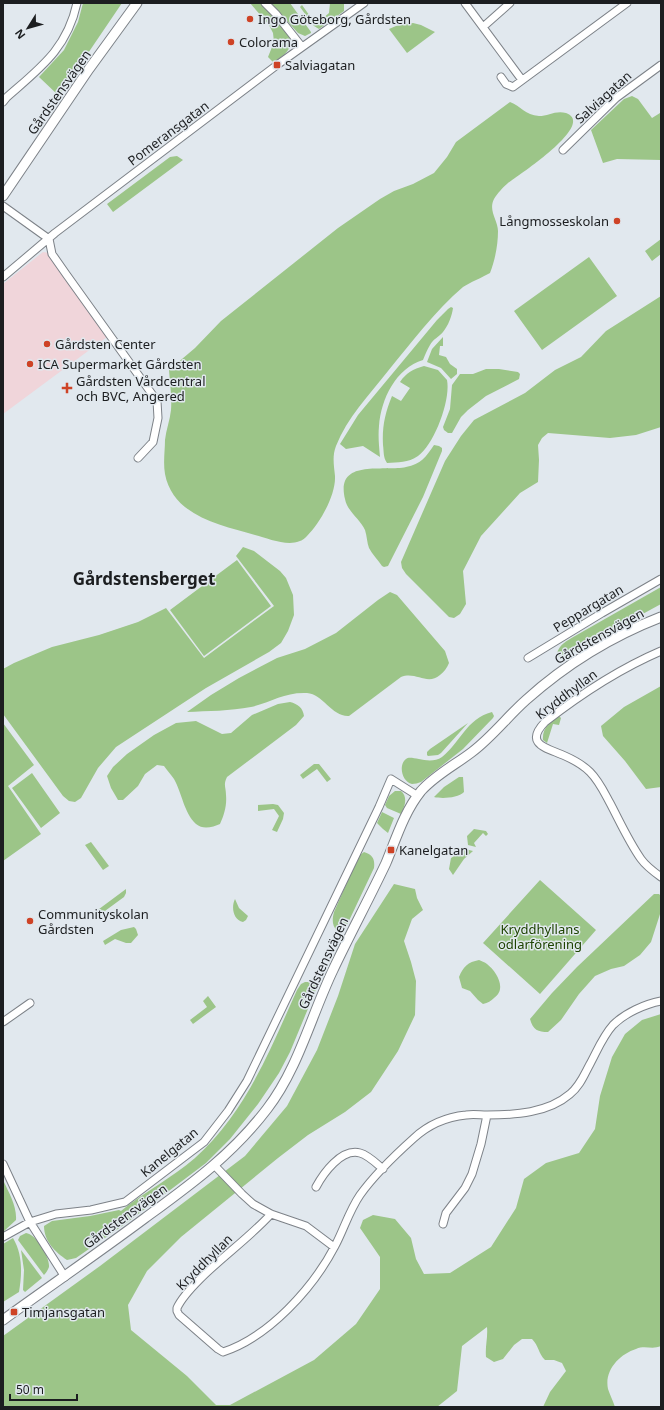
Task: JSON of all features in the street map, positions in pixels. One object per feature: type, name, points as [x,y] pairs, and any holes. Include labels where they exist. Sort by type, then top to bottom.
[{"type":"street","points":[[3,102],[6,97],[54,54],[70,26],[77,3]]},
{"type":"street","name":"Gårdstensvägen","points":[[3,196],[85,75],[137,3]]},
{"type":"street","points":[[265,3],[276,14],[302,47],[364,3]]},
{"type":"street","points":[[465,3],[522,80]]},
{"type":"street","points":[[483,27],[510,3]]},
{"type":"street","points":[[501,77],[506,84],[513,87],[627,3]]},
{"type":"street","name":"Pomeransgatan","points":[[3,278],[55,234],[302,47]]},
{"type":"street","name":"Salviagatan","points":[[563,150],[616,98],[661,65]]},
{"type":"street","points":[[3,206],[49,240],[52,254],[157,401],[158,418],[153,442],[138,458]]},
{"type":"street","name":"Peppargatan","points":[[528,658],[661,579]]},
{"type":"street","name":"Gårdstensvägen","points":[[3,1320],[65,1277],[214,1166],[247,1134],[278,1093],[291,1071],[333,970],[386,862],[405,819],[418,796],[432,781],[473,751],[526,700],[554,676],[584,656],[618,637],[661,617]]},
{"type":"street","name":"Kryddhyllan","points":[[661,651],[620,670],[594,686],[545,722],[540,727],[536,736],[537,741],[542,747],[575,760],[591,773],[602,788],[641,860],[652,871],[661,877]]},
{"type":"street","name":"Kanelgatan","points":[[3,1237],[30,1222],[56,1214],[91,1210],[125,1202],[204,1142],[228,1111],[247,1081],[379,807],[391,779],[418,796]]},
{"type":"street","name":"Kryddhyllan","points":[[270,1214],[257,1228],[215,1264],[193,1286],[177,1308],[179,1315],[223,1352],[266,1329],[281,1316],[320,1273],[342,1232],[346,1218],[360,1194],[415,1137],[428,1127],[447,1119],[466,1115],[514,1115],[532,1112],[555,1104],[570,1094],[580,1083],[613,1025],[631,1012],[661,1001]]},
{"type":"street","points":[[3,1022],[30,1003]]},
{"type":"street","points":[[444,1224],[446,1213],[465,1188],[472,1174],[481,1144],[487,1115]]},
{"type":"street","points":[[316,1188],[322,1176],[338,1160],[344,1155],[354,1152],[368,1157],[383,1169]]},
{"type":"street","points":[[3,1164],[30,1222],[65,1277]]},
{"type":"street","points":[[214,1166],[253,1204],[270,1214],[306,1226],[334,1247]]},
{"type":"shaded area","points":[[43,252],[50,253],[111,334],[3,414],[3,284]]},
{"type":"green space","points":[[83,3],[122,3],[59,96],[39,77],[64,50],[78,22]]},
{"type":"green space","points":[[250,3],[260,3],[271,14],[289,37],[291,43],[288,50],[283,56],[273,62],[268,57],[274,42],[273,33],[269,25]]},
{"type":"green space","points":[[271,3],[290,3],[311,33],[305,36],[298,33]]},
{"type":"green space","points":[[330,3],[344,3],[344,11],[319,29],[314,26],[300,7],[302,5],[312,19],[321,20],[329,13]]},
{"type":"green space","points":[[413,23],[435,32],[407,53],[389,29],[396,26]]},
{"type":"green space","points":[[632,96],[638,99],[652,118],[660,113],[661,106],[661,160],[617,159],[603,163],[591,130],[624,99]]},
{"type":"green space","points":[[510,102],[530,114],[539,116],[559,112],[566,113],[573,119],[571,128],[564,138],[552,150],[506,185],[494,199],[492,208],[498,227],[498,236],[496,252],[490,273],[463,287],[443,306],[414,338],[352,416],[336,446],[334,454],[335,484],[330,500],[317,524],[302,540],[289,543],[275,541],[227,527],[200,516],[188,509],[178,500],[170,488],[164,470],[165,440],[171,405],[169,370],[195,348],[221,321],[338,228],[380,199],[434,173],[447,157],[456,142]]},
{"type":"green space","points":[[177,156],[183,160],[113,212],[107,204],[170,157]]},
{"type":"green space","points":[[661,239],[661,254],[652,261],[645,251]]},
{"type":"green space","points":[[589,257],[617,296],[542,350],[514,311]]},
{"type":"green space","points":[[661,296],[661,427],[636,435],[610,438],[548,433],[542,438],[538,445],[538,482],[520,493],[481,536],[463,571],[466,604],[460,614],[454,618],[449,617],[406,574],[402,568],[401,562],[445,461],[461,436],[474,420],[525,393],[555,370],[581,357],[606,331]]},
{"type":"green space","points":[[451,307],[453,308],[448,324],[443,332],[431,343],[423,360],[413,364],[405,370],[398,377],[387,395],[380,416],[380,457],[363,446],[346,449],[340,444],[358,415],[437,320]]},
{"type":"green space","points":[[443,337],[443,346],[440,346],[439,355],[446,357],[450,364],[457,369],[457,374],[451,379],[441,368],[427,362],[432,349]]},
{"type":"green space","points":[[424,366],[438,370],[447,380],[448,389],[444,410],[440,421],[430,442],[418,456],[407,461],[387,463],[384,454],[383,432],[384,420],[392,396],[401,401],[410,388],[400,382],[405,376],[416,368]]},
{"type":"green space","points":[[486,369],[499,369],[518,372],[520,374],[519,379],[486,396],[461,417],[452,433],[448,433],[443,427],[450,409],[452,385],[460,374],[473,374]]},
{"type":"green space","points":[[434,445],[442,448],[442,451],[423,497],[388,566],[384,567],[370,550],[365,530],[346,503],[344,486],[347,477],[354,472],[364,470],[411,466],[423,459]]},
{"type":"green space","points":[[243,547],[254,551],[280,571],[286,578],[293,595],[294,615],[288,631],[281,643],[269,652],[206,688],[116,747],[98,768],[81,798],[75,802],[69,801],[63,796],[3,714],[3,669],[52,647],[99,635],[138,622],[166,608],[204,658],[274,606],[236,556]]},
{"type":"green space","points":[[237,560],[271,606],[204,656],[170,610]]},
{"type":"green space","points":[[661,587],[661,604],[562,658],[557,654],[561,645],[566,641]]},
{"type":"green space","points":[[390,592],[397,595],[445,651],[449,663],[444,671],[435,678],[426,679],[412,676],[401,677],[349,716],[338,713],[318,697],[307,693],[292,694],[251,707],[219,711],[187,712],[239,678],[277,658],[305,649],[336,633]]},
{"type":"green space","points":[[661,686],[661,787],[646,789],[625,761],[603,736],[601,726],[624,707]]},
{"type":"green space","points":[[290,702],[300,707],[304,716],[296,725],[227,777],[225,784],[226,807],[220,824],[211,827],[202,827],[196,824],[186,809],[174,779],[164,766],[157,765],[145,774],[138,786],[123,800],[118,800],[111,788],[107,776],[113,767],[127,754],[154,735],[176,723],[196,721],[222,734],[231,733],[252,715],[278,704]]},
{"type":"green space","points":[[492,712],[494,716],[493,718],[463,749],[421,782],[412,784],[406,780],[402,773],[402,765],[406,759],[412,758],[432,760],[442,757],[476,720],[483,715]]},
{"type":"green space","points":[[559,716],[561,718],[559,725],[553,724],[547,743],[543,740],[545,729]]},
{"type":"green space","points":[[3,723],[34,765],[8,786],[41,834],[3,861]]},
{"type":"green space","points":[[468,723],[441,753],[438,755],[427,755],[427,752],[430,749]]},
{"type":"green space","points":[[314,764],[319,764],[331,779],[327,782],[317,769],[303,779],[300,775]]},
{"type":"green space","points":[[32,773],[60,813],[41,828],[12,788]]},
{"type":"green space","points":[[459,777],[463,777],[464,792],[458,796],[450,798],[434,797],[444,787]]},
{"type":"green space","points":[[395,791],[401,791],[405,796],[405,805],[401,814],[387,808],[385,805],[389,796]]},
{"type":"green space","points":[[258,805],[278,805],[284,813],[277,832],[272,830],[279,816],[274,809],[258,811]]},
{"type":"green space","points":[[382,812],[394,818],[388,833],[377,823]]},
{"type":"green space","points":[[474,829],[486,831],[488,834],[486,836],[483,833],[474,843],[476,847],[468,845],[467,836]]},
{"type":"green space","points":[[91,842],[109,866],[103,870],[85,845]]},
{"type":"green space","points":[[465,849],[473,851],[464,859],[453,875],[449,869],[451,858],[456,855],[458,851]]},
{"type":"green space","points":[[364,852],[370,854],[373,858],[374,868],[346,927],[342,931],[337,931],[333,922],[334,912],[356,862],[360,855]]},
{"type":"green space","name":"Kryddhyllans odlarförening","points":[[540,880],[596,930],[540,994],[483,943]]},
{"type":"green space","points":[[394,884],[415,889],[417,898],[423,910],[412,919],[404,941],[416,981],[415,1015],[398,1051],[371,1092],[345,1112],[308,1135],[278,1158],[181,1237],[147,1271],[128,1305],[131,1330],[187,1376],[216,1405],[230,1405],[314,1360],[356,1324],[380,1289],[380,1257],[360,1228],[363,1220],[373,1215],[395,1219],[411,1238],[416,1259],[424,1274],[450,1273],[491,1247],[516,1208],[524,1179],[546,1163],[579,1153],[595,1129],[600,1096],[612,1057],[625,1034],[642,1020],[661,1014],[661,1346],[655,1348],[642,1347],[630,1351],[614,1364],[608,1375],[607,1382],[615,1407],[543,1407],[550,1392],[566,1371],[562,1363],[554,1360],[545,1360],[532,1339],[522,1339],[514,1345],[503,1359],[494,1362],[486,1357],[487,1327],[462,1346],[457,1391],[437,1407],[3,1407],[3,1336],[100,1266],[245,1156],[287,1106],[317,1050],[338,996],[355,944]]},
{"type":"green space","points":[[126,889],[124,897],[94,919],[91,915]]},
{"type":"green space","points":[[654,894],[659,894],[661,896],[661,911],[651,942],[640,955],[624,966],[611,969],[595,976],[579,994],[561,1020],[548,1032],[536,1030],[530,1019],[552,993],[577,967]]},
{"type":"green space","points":[[235,899],[239,908],[248,916],[243,922],[235,916],[233,906]]},
{"type":"green space","points":[[134,927],[138,935],[131,943],[126,943],[115,939],[105,945],[103,941],[121,930]]},
{"type":"green space","points":[[479,960],[491,967],[497,976],[500,985],[498,994],[491,1001],[483,1004],[470,991],[462,988],[459,977],[462,970],[466,966]]},
{"type":"green space","points":[[310,982],[317,987],[290,1052],[279,1073],[258,1104],[230,1139],[206,1163],[125,1224],[76,1258],[67,1260],[58,1253],[48,1241],[44,1231],[44,1226],[52,1221],[90,1216],[119,1210],[121,1211],[168,1179],[195,1158],[213,1140],[229,1121],[243,1100],[277,1035],[297,990],[301,984]]},
{"type":"green space","points":[[208,996],[216,1007],[193,1024],[190,1020],[207,1007],[203,1001]]},
{"type":"green space","points":[[3,1180],[14,1205],[16,1220],[3,1232]]},
{"type":"green space","points":[[26,1233],[34,1237],[45,1252],[49,1267],[44,1275],[18,1240],[20,1236]]},
{"type":"green space","points":[[13,1238],[19,1251],[21,1265],[19,1292],[3,1302],[3,1244]]},
{"type":"green space","points":[[21,1250],[42,1278],[25,1292],[23,1290],[24,1270]]},
{"type":"place","name":"Ingo Göteborg, Gårdsten","points":[[250,19]]},
{"type":"place","name":"Colorama","points":[[231,42]]},
{"type":"place","name":"Salviagatan","points":[[277,65]]},
{"type":"place","name":"Långmosseskolan","points":[[617,221]]},
{"type":"place","name":"Gårdsten Center","points":[[47,344]]},
{"type":"place","name":"ICA Supermarket Gårdsten","points":[[30,364]]},
{"type":"place","name":"Gårdsten Vårdcentral och BVC, Angered","points":[[67,388]]},
{"type":"place","name":"Kanelgatan","points":[[391,850]]},
{"type":"place","name":"Communityskolan Gårdsten","points":[[30,921]]},
{"type":"place","name":"Timjansgatan","points":[[14,1312]]},
{"type":"district","name":"Gårdstensberget","points":[[144,579]]}]
